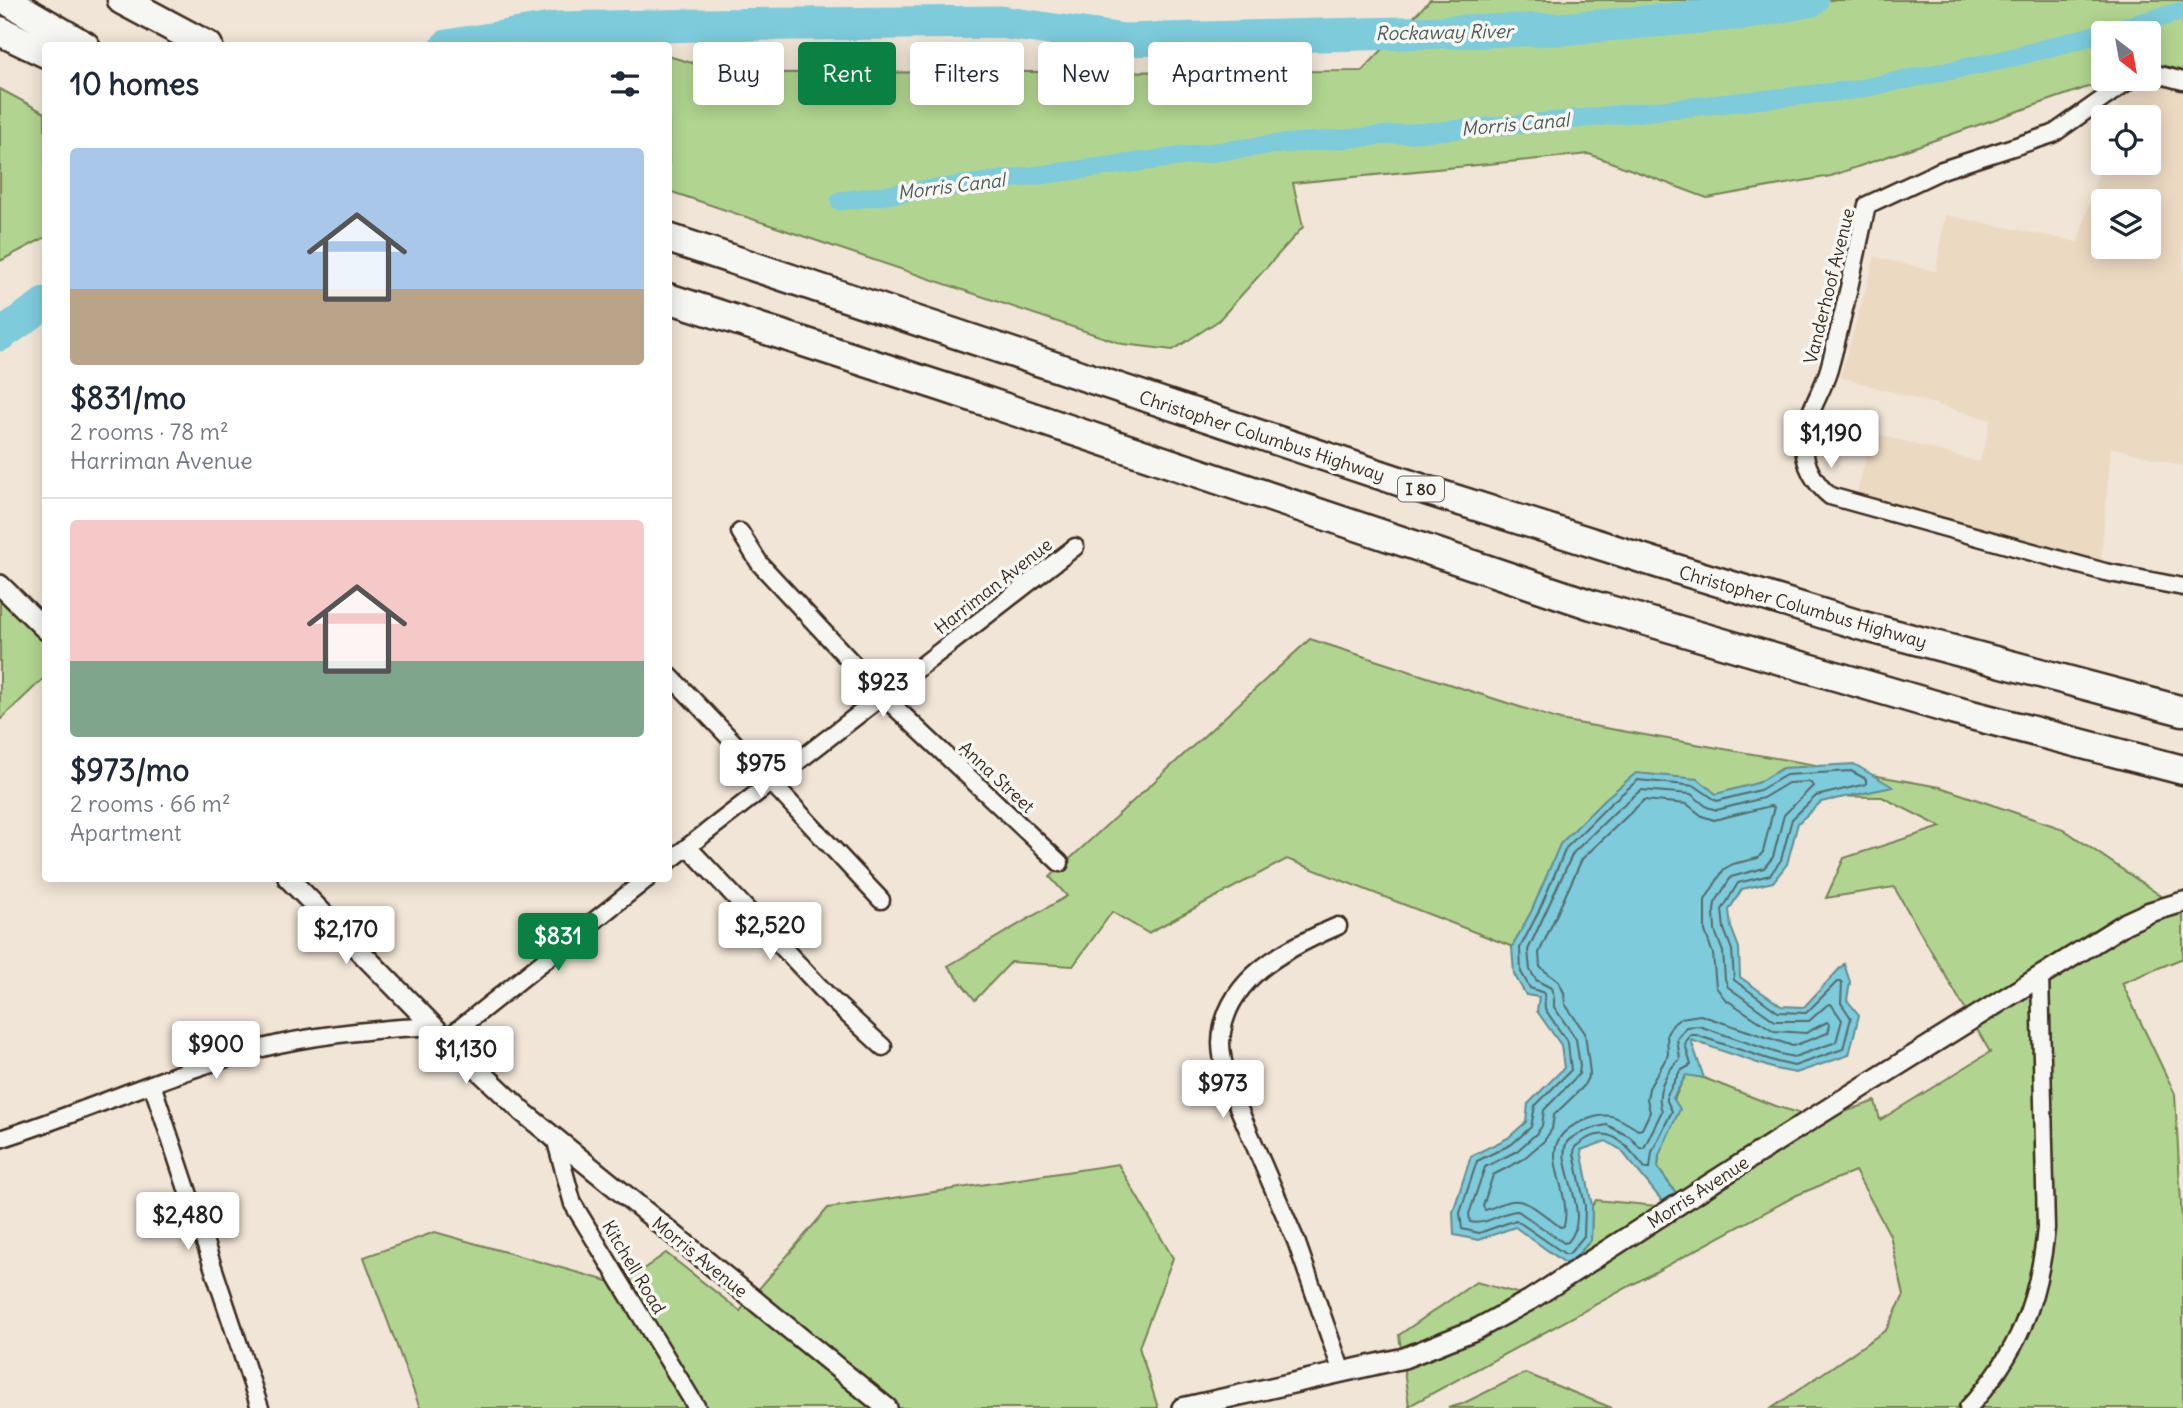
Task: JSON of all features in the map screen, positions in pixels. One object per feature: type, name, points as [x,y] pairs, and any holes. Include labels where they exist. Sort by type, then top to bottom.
[{"type":"highway","points":[[6,0],[78,42]]},
{"type":"highway","points":[[122,0],[201,42]]},
{"type":"highway","points":[[0,31],[42,51]]},
{"type":"highway","name":"Christopher Columbus Highway","points":[[672,239],[1405,484],[1635,556],[1863,626],[2183,710]]},
{"type":"highway","points":[[672,299],[946,388],[1592,605],[1952,710],[2183,770]]},
{"type":"street","points":[[2161,76],[2183,82]]},
{"type":"street","name":"Vanderhoof Avenue","points":[[2114,91],[2053,134],[1922,178],[1867,205],[1829,371],[1806,427],[1806,461],[1813,477],[1830,496],[2105,572],[2183,587]]},
{"type":"street","name":"Anna Street","points":[[740,532],[760,564],[883,696],[1060,863]]},
{"type":"street","name":"Harriman Avenue","points":[[672,859],[1075,547]]},
{"type":"street","points":[[0,585],[42,626]]},
{"type":"street","points":[[672,678],[746,753],[770,783],[881,900]]},
{"type":"street","points":[[688,847],[832,1000],[883,1047]]},
{"type":"street","name":"Morris Avenue","points":[[292,882],[514,1104],[887,1408]]},
{"type":"street","points":[[0,1139],[207,1064],[280,1044],[368,1030],[440,1032],[643,882]]},
{"type":"street","name":"Morris Avenue","points":[[1182,1408],[1404,1357],[1477,1329],[1530,1300],[2040,975],[2126,923],[2183,902]]},
{"type":"street","points":[[1338,926],[1302,942],[1261,968],[1236,994],[1228,1009],[1221,1043],[1222,1060],[1229,1086],[1296,1241],[1342,1372]]},
{"type":"street","points":[[1968,1408],[2000,1369],[2018,1338],[2035,1296],[2042,1262],[2046,1228],[2040,975]]},
{"type":"street","points":[[152,1084],[260,1408]]},
{"type":"street","name":"Kitchell Road","points":[[555,1138],[573,1204],[696,1408]]},
{"type":"shaded area","points":[[2183,77],[2183,466],[2111,447],[2100,570],[1853,506],[1873,433],[1980,462],[1991,420],[1840,377],[1875,257],[1936,271],[1945,215],[2078,242],[2091,198],[2091,259],[2161,259],[2161,189],[2094,189],[2098,175],[2161,175],[2161,105],[2119,105],[2123,91],[2161,91],[2161,78]]},
{"type":"green space","points":[[1430,0],[2183,0],[2183,77],[2161,75],[2161,21],[2091,21],[2091,86],[1831,176],[1707,198],[1589,154],[1293,183],[1303,227],[1218,321],[1173,350],[1123,344],[672,192],[672,57],[693,63],[693,105],[784,105],[784,73],[798,73],[798,105],[896,105],[896,72],[910,72],[910,105],[1024,105],[1024,72],[1038,72],[1038,105],[1134,105],[1134,72],[1148,72],[1148,105],[1312,105],[1312,71],[1362,71]]},
{"type":"green space","points":[[0,89],[42,111],[42,239],[0,261]]},
{"type":"green space","points":[[0,595],[42,632],[42,680],[0,720]]},
{"type":"green space","points":[[1310,639],[1560,720],[1940,787],[2063,829],[2183,911],[2183,958],[2122,983],[2175,1094],[2183,1240],[2183,1408],[1772,1408],[1886,1330],[1904,1295],[1890,1235],[1855,1171],[1797,1195],[1409,1406],[1399,1335],[1476,1282],[1536,1298],[1591,1240],[1592,1206],[1596,1200],[1667,1207],[1677,1194],[1658,1168],[1659,1156],[1667,1120],[1686,1074],[1823,1120],[1875,1101],[1880,1120],[1990,1052],[1894,887],[1826,898],[1844,858],[1941,827],[1882,797],[1806,796],[1544,959],[1287,859],[1148,933],[1112,912],[1073,966],[1011,962],[975,1000],[948,966],[1067,896],[1050,877]]},
{"type":"green space","points":[[1118,1164],[1173,1258],[1139,1347],[1158,1408],[420,1408],[364,1257],[435,1232],[621,1285],[666,1253],[740,1311],[828,1208]]},
{"type":"green space","points":[[1525,1373],[1612,1408],[1448,1408],[1462,1404]]},
{"type":"water","points":[[1854,764],[1893,787],[1821,802],[1798,823],[1787,864],[1773,882],[1742,889],[1729,910],[1731,927],[1739,948],[1740,977],[1781,1006],[1804,1007],[1844,964],[1850,982],[1847,1000],[1859,1015],[1849,1055],[1796,1073],[1775,1069],[1691,1040],[1704,1078],[1686,1075],[1673,1098],[1680,1109],[1659,1155],[1658,1168],[1677,1195],[1667,1207],[1621,1150],[1606,1141],[1581,1150],[1592,1206],[1591,1240],[1568,1265],[1515,1227],[1478,1240],[1454,1235],[1453,1212],[1471,1156],[1508,1138],[1526,1122],[1528,1104],[1564,1068],[1561,1045],[1537,1011],[1539,997],[1526,995],[1514,974],[1512,947],[1532,910],[1560,844],[1605,799],[1636,773],[1698,779],[1716,794],[1757,783],[1783,768]]},
{"type":"waterway","name":"Rockaway River","points":[[471,42],[557,28],[704,25],[1000,22],[1124,40],[1562,29],[1747,13],[1812,0]]},
{"type":"waterway","name":"Morris Canal","points":[[840,201],[1269,145],[1548,122],[1853,90],[2003,60],[2183,11]]},
{"type":"waterway","name":"Rockaway River","points":[[0,335],[42,306]]}]
